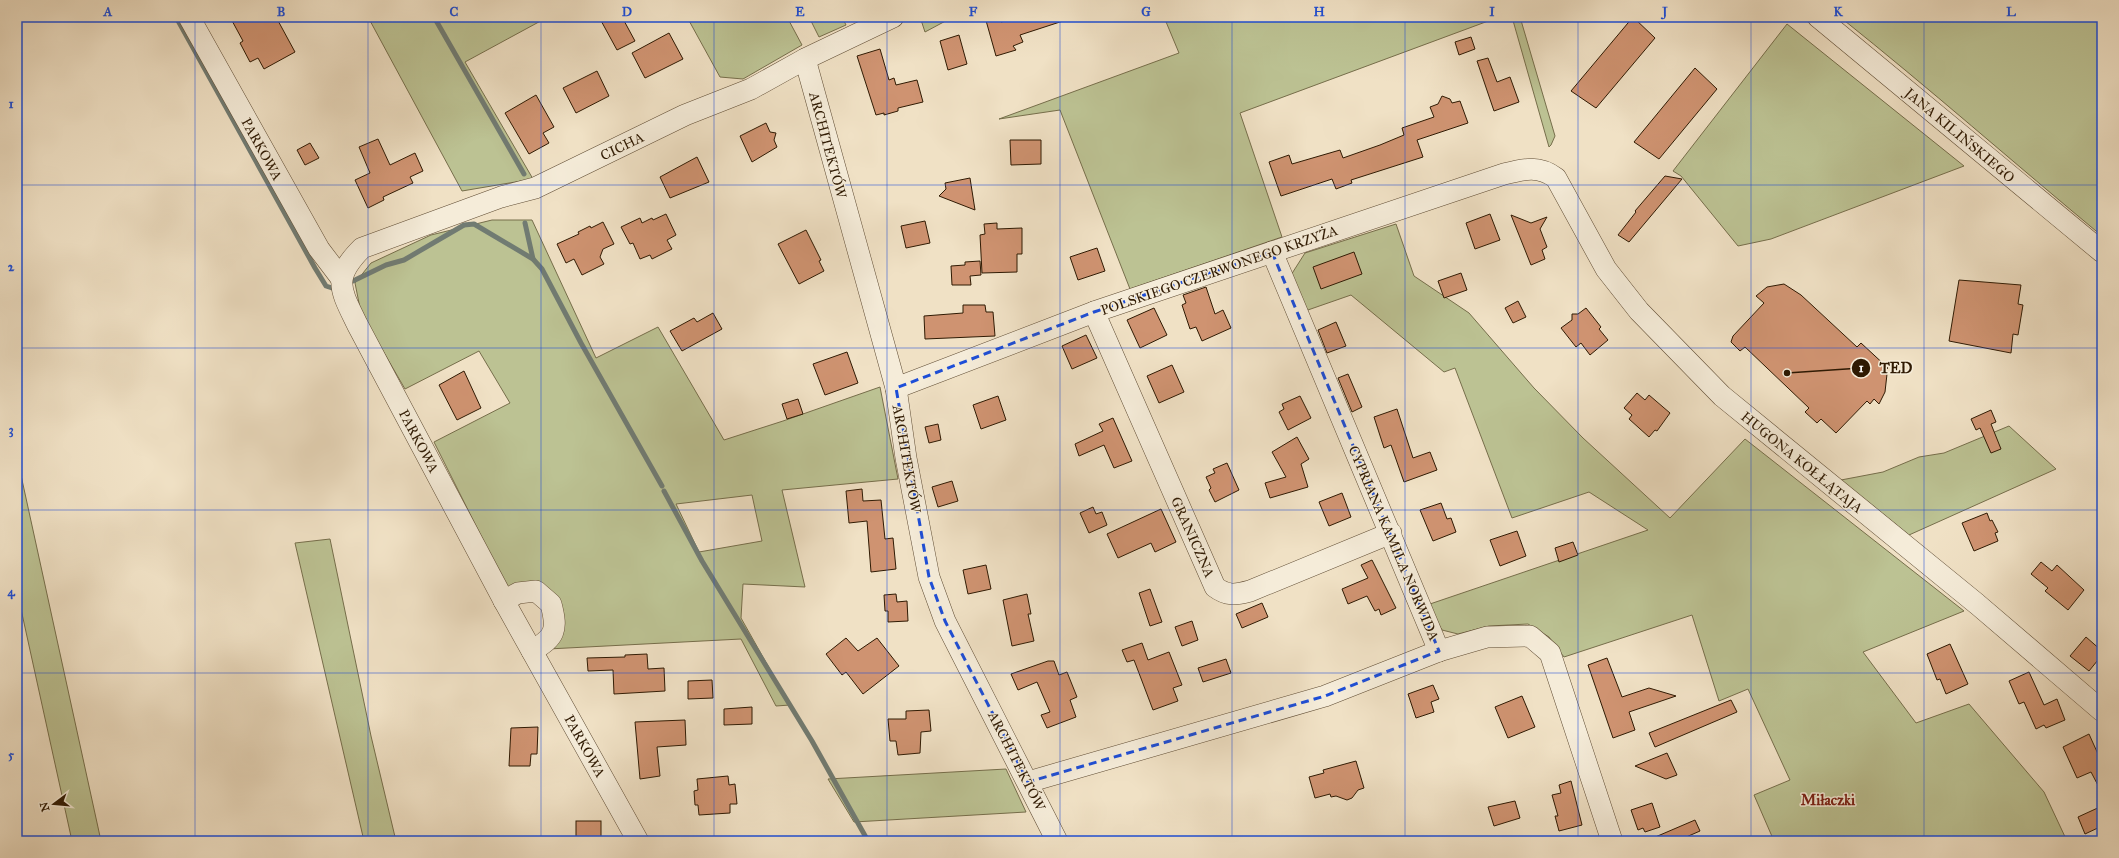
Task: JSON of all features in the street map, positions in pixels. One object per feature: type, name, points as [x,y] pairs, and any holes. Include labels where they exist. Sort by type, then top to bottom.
[{"type":"street","name":"PARKOWA","points":[[189,17],[319,249],[345,269],[341,292],[357,324],[504,601],[638,841]]},
{"type":"street","name":"CICHA","points":[[345,269],[362,248],[501,197],[535,188],[685,115],[751,89],[805,59],[893,17]]},
{"type":"street","name":"JANA KILIŃSKIEGO","points":[[1818,17],[2102,252]]},
{"type":"street","name":"ARCHITEKTÓW","points":[[805,59],[896,388],[906,458],[929,577],[945,621],[1057,841]]},
{"type":"street","name":"POLSKIEGO CZERWONEGO KRZYŻA","points":[[896,388],[1094,312],[1504,174],[1526,168],[1547,171]]},
{"type":"street","name":"HUGONA KOŁŁĄTAJA","points":[[1547,171],[1556,178],[1611,275],[1640,312],[1722,396],[1977,604],[2102,711]]},
{"type":"street","name":"CYPRIANA KAMILA NORWIDA","points":[[1272,252],[1391,533],[1439,651],[1487,637],[1530,636],[1550,653],[1612,841]]},
{"type":"street","name":"GRANICZNA","points":[[1094,312],[1215,587],[1232,595],[1250,591],[1391,533]]},
{"type":"street","points":[[504,601],[518,593],[536,591],[551,604],[556,629],[549,641],[532,651]]},
{"type":"street","points":[[1028,782],[1325,696],[1439,651]]},
{"type":"highlighted area","points":[[1272,252],[1439,651],[1325,696],[1028,782],[945,621],[929,577],[896,388],[1094,312]]},
{"type":"green space","points":[[368,17],[548,17],[465,62],[533,179],[462,191]]},
{"type":"green space","points":[[687,17],[787,17],[802,45],[743,79],[720,77]]},
{"type":"green space","points":[[809,17],[842,17],[846,25],[819,37]]},
{"type":"green space","points":[[920,17],[953,17],[925,32]]},
{"type":"green space","points":[[1164,17],[1499,17],[1240,113],[1282,237],[1130,289],[1060,110],[999,119],[1179,53]]},
{"type":"green space","points":[[1512,17],[1520,17],[1555,136],[1549,147]]},
{"type":"green space","points":[[1840,17],[2102,17],[2102,236],[1906,71]]},
{"type":"green space","points":[[1787,24],[1964,166],[1771,239],[1738,246],[1681,176],[1673,171]]},
{"type":"green space","points":[[492,220],[532,220],[596,358],[658,327],[724,440],[880,387],[898,479],[782,490],[805,587],[743,584],[741,618],[790,705],[776,706],[741,639],[548,649],[554,598],[507,588],[434,442],[510,403],[479,351],[405,389],[361,313],[355,283],[371,263],[431,235]],"holes":[[[752,495],[762,541],[699,552],[676,504]]]},
{"type":"green space","points":[[1396,224],[1414,276],[1469,313],[1534,388],[1583,438],[1670,518],[1745,439],[1964,611],[1863,652],[1916,723],[1969,704],[2044,792],[2067,841],[1774,841],[1754,795],[1790,780],[1748,689],[1719,701],[1692,615],[1564,657],[1549,637],[1528,624],[1489,626],[1458,634],[1442,630],[1427,605],[1648,530],[1589,492],[1512,518],[1455,368],[1444,372],[1351,295],[1305,311],[1291,275],[1305,253]]},
{"type":"green space","points":[[2009,426],[2056,469],[1909,535],[1841,480],[1883,472],[1919,457],[1944,453]]},
{"type":"green space","points":[[17,457],[101,841],[72,841],[17,591]]},
{"type":"green space","points":[[330,539],[371,736],[396,841],[364,841],[295,543]]},
{"type":"green space","points":[[1006,769],[1026,812],[854,822],[828,779]]},
{"type":"building","points":[[230,17],[276,17],[295,52],[264,69],[258,58],[250,62],[240,43],[243,41]]},
{"type":"building","points":[[599,17],[622,17],[635,41],[617,50]]},
{"type":"building","points":[[985,17],[1000,17],[1001,22],[1021,17],[1066,17],[1066,20],[1020,35],[1023,42],[1013,46],[1016,50],[996,56]]},
{"type":"building","points":[[1633,17],[1655,38],[1596,108],[1571,91]]},
{"type":"building","points":[[669,33],[683,59],[645,78],[632,53]]},
{"type":"building","points":[[959,35],[967,64],[948,70],[940,41]]},
{"type":"building","points":[[1471,37],[1475,49],[1459,55],[1455,42]]},
{"type":"building","points":[[880,49],[889,80],[894,78],[896,85],[917,80],[923,102],[898,108],[898,111],[884,115],[884,113],[876,115],[857,56]]},
{"type":"building","points":[[1488,58],[1497,82],[1510,77],[1519,102],[1494,111],[1477,61]]},
{"type":"building","points":[[1695,68],[1717,89],[1659,159],[1634,142]]},
{"type":"building","points":[[597,71],[609,96],[576,113],[563,88]]},
{"type":"building","points":[[536,95],[554,127],[543,133],[549,143],[529,154],[505,113]]},
{"type":"building","points":[[1442,96],[1450,99],[1452,103],[1460,101],[1468,123],[1417,140],[1423,157],[1351,180],[1352,183],[1336,189],[1332,179],[1281,196],[1269,162],[1289,155],[1292,164],[1340,150],[1343,158],[1380,145],[1404,135],[1402,128],[1434,117],[1430,107],[1438,104]]},
{"type":"building","points":[[766,123],[770,132],[776,133],[774,140],[777,147],[752,162],[740,136]]},
{"type":"building","points":[[378,139],[390,165],[415,153],[423,171],[410,177],[413,183],[383,197],[384,200],[368,208],[355,180],[370,173],[359,147]]},
{"type":"building","points":[[1010,140],[1041,140],[1041,164],[1011,165]]},
{"type":"building","points":[[310,143],[319,158],[305,165],[297,150]]},
{"type":"building","points":[[697,157],[709,182],[670,198],[660,177]]},
{"type":"building","points":[[1665,176],[1682,179],[1629,242],[1618,235],[1636,212],[1635,211]]},
{"type":"building","points":[[970,178],[975,210],[939,196],[946,189],[945,183]]},
{"type":"building","points":[[666,214],[676,235],[667,240],[672,249],[652,259],[650,255],[640,259],[633,243],[630,244],[621,227],[640,218],[642,223]]},
{"type":"building","points":[[1490,214],[1500,240],[1475,249],[1466,223]]},
{"type":"building","points":[[1511,215],[1531,223],[1547,217],[1540,229],[1547,247],[1542,250],[1545,259],[1531,265]]},
{"type":"building","points":[[925,221],[930,243],[906,248],[901,226]]},
{"type":"building","points":[[603,222],[614,244],[603,249],[600,257],[604,264],[582,275],[574,259],[566,263],[557,244],[579,234],[578,232],[590,226],[591,228]]},
{"type":"building","points":[[997,223],[997,229],[1022,228],[1022,254],[1017,254],[1017,272],[982,273],[980,235],[985,234],[984,224]]},
{"type":"building","points":[[806,230],[821,260],[819,261],[824,271],[799,284],[778,244]]},
{"type":"building","points":[[1097,248],[1105,271],[1078,280],[1070,257]]},
{"type":"building","points":[[1354,252],[1362,274],[1321,289],[1313,267]]},
{"type":"building","points":[[980,261],[981,275],[970,276],[971,285],[952,285],[951,266],[965,265],[965,262]]},
{"type":"building","points":[[1461,273],[1467,290],[1444,298],[1438,281]]},
{"type":"building","points":[[1959,280],[2021,285],[2018,304],[2023,305],[2018,335],[2013,334],[2011,353],[1949,341]]},
{"type":"building","points":[[1784,284],[1801,295],[1857,347],[1861,343],[1888,368],[1885,371],[1887,374],[1885,392],[1879,404],[1874,399],[1870,404],[1867,401],[1836,433],[1821,419],[1817,423],[1805,412],[1809,408],[1745,347],[1740,351],[1731,342],[1733,336],[1764,303],[1756,296],[1767,287]]},
{"type":"building","points":[[1206,287],[1215,314],[1223,310],[1231,328],[1202,341],[1196,327],[1190,329],[1182,305],[1186,303],[1183,295]]},
{"type":"building","points":[[1518,301],[1526,317],[1513,323],[1505,308]]},
{"type":"building","points":[[963,305],[985,305],[986,312],[993,312],[995,336],[925,339],[924,316],[963,313]]},
{"type":"building","points":[[1154,308],[1167,335],[1140,348],[1127,320]]},
{"type":"building","points":[[1586,308],[1601,327],[1599,329],[1608,340],[1590,355],[1581,343],[1576,347],[1561,328],[1572,320],[1572,314],[1578,314]]},
{"type":"building","points":[[713,313],[722,329],[682,351],[670,331],[694,318],[697,322]]},
{"type":"building","points":[[1336,322],[1346,346],[1327,353],[1318,330]]},
{"type":"building","points":[[1086,335],[1097,358],[1072,369],[1062,346]]},
{"type":"building","points":[[847,352],[858,383],[825,395],[813,364]]},
{"type":"building","points":[[1172,365],[1184,392],[1159,403],[1147,376]]},
{"type":"building","points":[[464,371],[481,408],[457,420],[439,385]]},
{"type":"building","points":[[1348,374],[1362,407],[1352,412],[1338,378]]},
{"type":"building","points":[[1637,393],[1645,400],[1649,395],[1670,413],[1657,431],[1655,430],[1649,437],[1629,419],[1632,415],[1624,408]]},
{"type":"building","points":[[998,396],[1006,420],[981,429],[973,405]]},
{"type":"building","points":[[1300,396],[1311,418],[1288,430],[1279,412],[1284,409],[1282,404]]},
{"type":"building","points":[[798,399],[803,414],[787,419],[782,404]]},
{"type":"building","points":[[1397,409],[1413,458],[1430,452],[1437,470],[1404,482],[1391,445],[1384,448],[1374,417]]},
{"type":"building","points":[[1991,410],[1996,422],[1991,424],[2001,449],[1991,453],[1980,428],[1976,430],[1971,419]]},
{"type":"building","points":[[1113,418],[1132,461],[1114,468],[1104,445],[1079,456],[1075,444],[1103,431],[1099,424]]},
{"type":"building","points":[[938,424],[941,440],[929,443],[925,427]]},
{"type":"building","points":[[1297,437],[1309,459],[1301,464],[1308,487],[1270,498],[1265,483],[1286,477],[1272,452]]},
{"type":"building","points":[[1227,463],[1239,490],[1215,502],[1209,490],[1211,488],[1206,477],[1215,473],[1213,469]]},
{"type":"building","points":[[952,481],[958,501],[938,507],[932,487]]},
{"type":"building","points":[[862,489],[863,501],[881,500],[885,539],[893,538],[896,569],[871,572],[867,521],[849,523],[846,491]]},
{"type":"building","points":[[1342,493],[1351,517],[1329,526],[1319,502]]},
{"type":"building","points":[[1441,503],[1447,519],[1451,518],[1456,532],[1433,541],[1420,510]]},
{"type":"building","points":[[1093,507],[1096,514],[1102,512],[1107,525],[1089,533],[1080,513]]},
{"type":"building","points":[[1161,509],[1176,542],[1155,552],[1151,543],[1118,558],[1107,534]]},
{"type":"building","points":[[1987,513],[1990,521],[1992,520],[1998,532],[1995,533],[1998,541],[1974,551],[1962,523]]},
{"type":"building","points":[[1517,531],[1526,556],[1500,566],[1490,540]]},
{"type":"building","points":[[1573,542],[1578,555],[1559,562],[1555,548]]},
{"type":"building","points":[[1372,560],[1396,608],[1381,615],[1379,609],[1375,611],[1367,596],[1348,604],[1342,589],[1368,578],[1361,565]]},
{"type":"building","points":[[2041,562],[2052,571],[2057,565],[2084,590],[2068,610],[2045,591],[2048,588],[2031,574]]},
{"type":"building","points":[[986,565],[991,589],[968,594],[963,570]]},
{"type":"building","points":[[1150,589],[1162,622],[1150,626],[1139,593]]},
{"type":"building","points":[[896,594],[897,602],[907,601],[908,621],[888,622],[888,611],[885,611],[884,595]]},
{"type":"building","points":[[1027,594],[1031,614],[1028,614],[1034,641],[1012,646],[1003,600]]},
{"type":"building","points":[[1262,603],[1268,617],[1242,628],[1236,614]]},
{"type":"building","points":[[1192,621],[1198,640],[1182,646],[1175,627]]},
{"type":"building","points":[[2086,637],[2102,651],[2102,655],[2089,671],[2070,656]]},
{"type":"building","points":[[846,638],[858,651],[877,638],[899,666],[863,694],[846,672],[842,675],[826,654]]},
{"type":"building","points":[[1142,643],[1148,660],[1169,652],[1182,685],[1173,688],[1178,701],[1153,710],[1134,660],[1127,662],[1122,650]]},
{"type":"building","points":[[1950,644],[1968,684],[1946,694],[1940,679],[1937,680],[1927,654]]},
{"type":"building","points":[[647,654],[648,669],[664,668],[665,691],[614,694],[613,670],[588,671],[587,658],[625,657],[625,655]]},
{"type":"building","points":[[1607,658],[1622,697],[1649,688],[1676,696],[1629,712],[1635,730],[1613,738],[1588,665]]},
{"type":"building","points":[[1226,659],[1231,673],[1203,682],[1198,668]]},
{"type":"building","points":[[1048,661],[1054,661],[1059,675],[1067,672],[1077,697],[1070,700],[1076,717],[1047,728],[1041,715],[1050,712],[1037,682],[1018,690],[1011,674]]},
{"type":"building","points":[[2029,672],[2044,705],[2057,699],[2065,720],[2046,728],[2044,725],[2036,729],[2024,702],[2019,704],[2009,681]]},
{"type":"building","points":[[712,680],[713,698],[688,699],[688,681]]},
{"type":"building","points":[[1433,685],[1439,699],[1431,702],[1434,712],[1416,718],[1408,694]]},
{"type":"building","points":[[1522,696],[1535,727],[1508,738],[1495,707]]},
{"type":"building","points":[[1731,700],[1737,712],[1655,747],[1649,733]]},
{"type":"building","points":[[752,707],[752,724],[724,725],[724,709]]},
{"type":"building","points":[[929,710],[931,731],[921,732],[920,753],[898,755],[896,741],[890,741],[888,719],[906,719],[906,711]]},
{"type":"building","points":[[685,720],[686,745],[657,747],[660,776],[640,779],[635,722]]},
{"type":"building","points":[[538,727],[537,754],[531,754],[530,766],[509,766],[511,728]]},
{"type":"building","points":[[2089,734],[2102,763],[2102,793],[2091,772],[2077,778],[2063,747]]},
{"type":"building","points":[[1667,753],[1677,775],[1666,779],[1635,766]]},
{"type":"building","points":[[1356,761],[1364,788],[1358,790],[1352,798],[1347,800],[1336,796],[1331,797],[1330,794],[1315,798],[1309,777],[1324,773],[1323,770]]},
{"type":"building","points":[[728,776],[729,785],[735,784],[737,804],[730,804],[730,813],[699,815],[698,805],[695,805],[694,791],[698,790],[697,779]]},
{"type":"building","points":[[1571,781],[1582,825],[1559,831],[1555,816],[1558,816],[1552,795],[1561,793],[1559,785]]},
{"type":"building","points":[[1515,801],[1520,818],[1494,826],[1488,807]]},
{"type":"building","points":[[1652,803],[1660,827],[1645,832],[1643,828],[1638,830],[1631,810]]},
{"type":"building","points":[[2102,806],[2102,826],[2085,834],[2078,817]]},
{"type":"building","points":[[1695,820],[1700,831],[1677,841],[1646,841]]},
{"type":"building","points":[[576,821],[601,821],[601,841],[576,841]]},
{"type":"waterway","points":[[176,17],[315,268],[326,286],[332,288]]},
{"type":"waterway","points":[[434,17],[524,174]]},
{"type":"waterway","points":[[525,223],[533,259]]},
{"type":"waterway","points":[[353,281],[386,265],[404,260],[464,225],[474,224],[533,259],[542,269],[581,343],[662,486]]},
{"type":"waterway","points":[[664,491],[702,561],[812,741],[868,841]]},
{"type":"place","name":"TED","points":[[1787,373]]},
{"type":"district","name":"Miłaczki","points":[[1828,800]]}]
